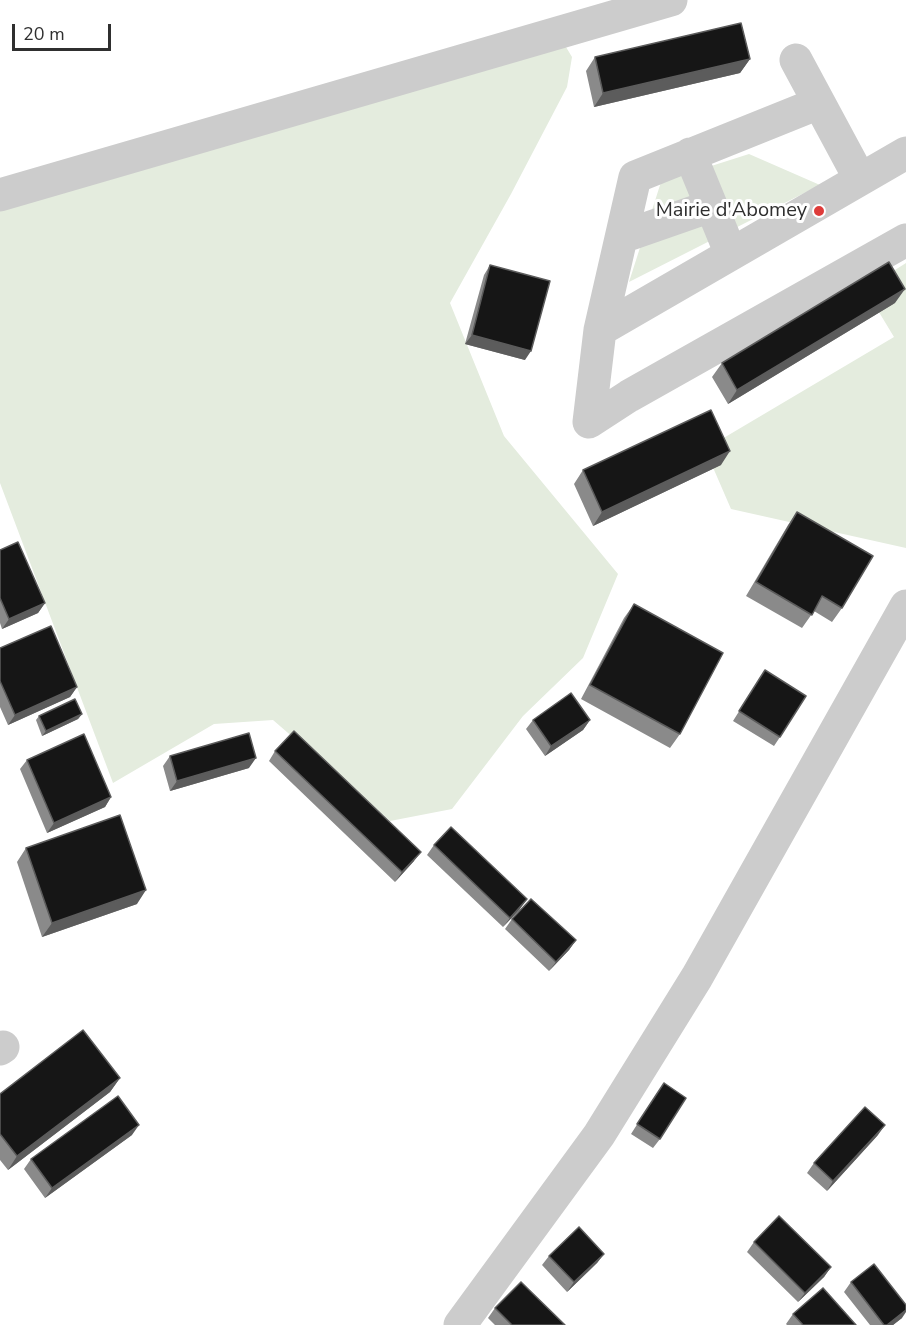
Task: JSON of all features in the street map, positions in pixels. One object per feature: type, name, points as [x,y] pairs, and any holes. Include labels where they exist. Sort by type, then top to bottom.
[{"type":"street","points":[[0,195],[671,0]]},
{"type":"street","points":[[796,60],[860,179]]},
{"type":"street","points":[[819,102],[635,177],[600,330],[589,422],[639,390],[906,240]]},
{"type":"street","points":[[600,330],[906,153]]},
{"type":"street","points":[[690,154],[731,254]]},
{"type":"street","points":[[622,237],[711,206]]},
{"type":"street","points":[[460,1325],[599,1135],[697,977],[906,606]]},
{"type":"shaded area","points":[[563,42],[572,57],[567,87],[450,303],[504,436],[618,574],[583,658],[523,716],[452,809],[390,821],[273,720],[214,724],[113,783],[0,483],[0,208]]},
{"type":"shaded area","points":[[749,154],[820,185],[629,282],[661,182]]},
{"type":"shaded area","points":[[906,263],[906,548],[731,509],[705,449],[894,337],[865,289]]},
{"type":"building","points":[[741,23],[750,59],[603,93],[595,57]]},
{"type":"building","points":[[889,262],[905,289],[737,390],[722,363]]},
{"type":"building","points":[[490,265],[550,281],[531,351],[472,335]]},
{"type":"building","points":[[711,410],[730,451],[602,512],[583,470]]},
{"type":"building","points":[[797,512],[873,556],[842,608],[822,596],[812,615],[756,582]]},
{"type":"building","points":[[18,542],[45,603],[9,619],[0,598],[0,550]]},
{"type":"building","points":[[634,604],[723,653],[680,734],[590,685]]},
{"type":"building","points":[[51,626],[77,687],[15,715],[0,681],[0,648]]},
{"type":"building","points":[[765,670],[806,696],[780,737],[739,711]]},
{"type":"building","points":[[571,693],[590,720],[551,746],[533,720]]},
{"type":"building","points":[[75,699],[82,714],[46,731],[39,716]]},
{"type":"building","points":[[294,731],[421,852],[402,872],[275,751]]},
{"type":"building","points":[[249,733],[256,758],[177,781],[170,756]]},
{"type":"building","points":[[84,734],[111,797],[54,823],[27,760]]},
{"type":"building","points":[[120,815],[146,890],[52,923],[26,848]]},
{"type":"building","points":[[451,827],[527,899],[510,918],[434,845]]},
{"type":"building","points":[[531,899],[576,940],[556,962],[512,919]]},
{"type":"building","points":[[83,1030],[120,1078],[17,1156],[0,1134],[0,1094]]},
{"type":"building","points":[[664,1083],[686,1098],[660,1139],[637,1124]]},
{"type":"building","points":[[118,1096],[139,1125],[52,1188],[31,1159]]},
{"type":"building","points":[[865,1107],[885,1125],[833,1181],[814,1163]]},
{"type":"building","points":[[779,1216],[831,1267],[805,1293],[754,1242]]},
{"type":"building","points":[[579,1227],[604,1254],[574,1282],[549,1256]]},
{"type":"building","points":[[874,1264],[906,1305],[906,1310],[887,1325],[884,1325],[851,1282]]},
{"type":"building","points":[[521,1282],[565,1325],[512,1325],[495,1308]]},
{"type":"building","points":[[823,1288],[856,1325],[803,1325],[793,1314]]},
{"type":"place","name":"Mairie d'Abomey","points":[[819,211]]}]
